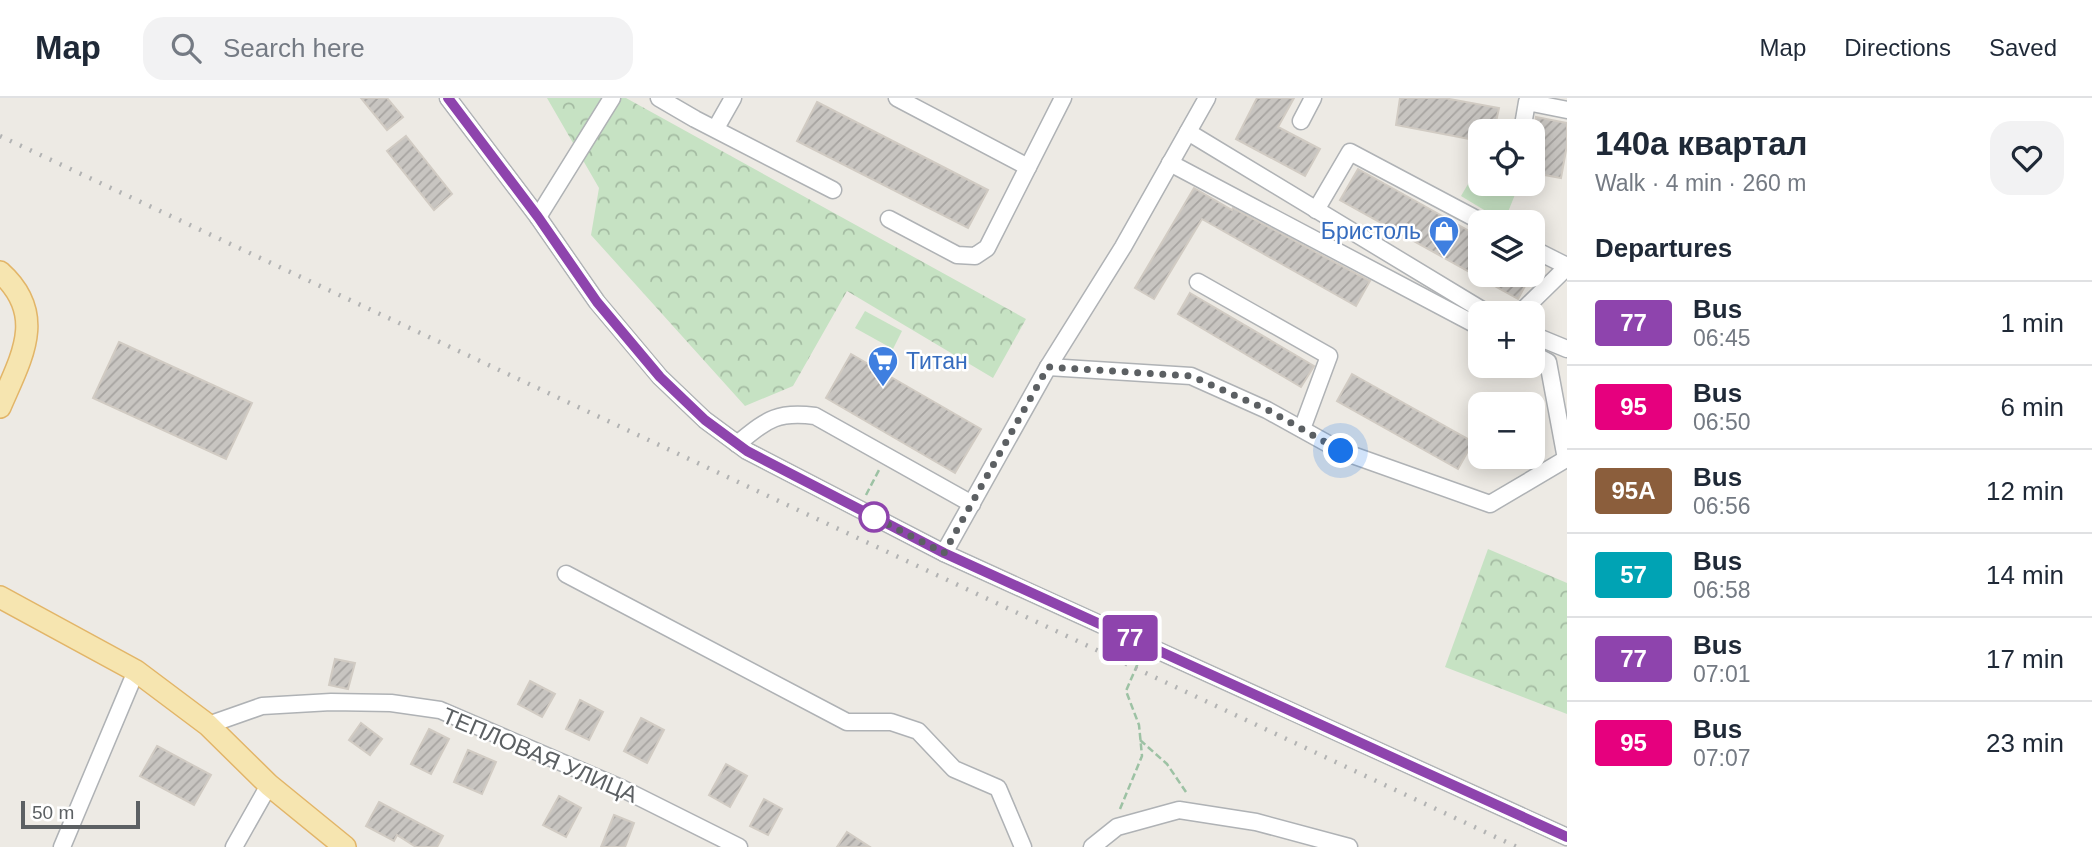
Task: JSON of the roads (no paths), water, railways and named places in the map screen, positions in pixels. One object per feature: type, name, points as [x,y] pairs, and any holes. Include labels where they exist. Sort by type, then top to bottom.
[{"type":"main road","points":[[0,272],[13,284],[22,299],[28,323],[25,350],[0,407]]},
{"type":"main road","points":[[0,597],[136,671],[208,725],[269,785],[345,847]]},
{"type":"street","points":[[448,98],[538,217],[597,302],[660,377],[705,420],[737,444],[944,553],[1567,837]]},
{"type":"street","points":[[538,217],[612,98]]},
{"type":"street","points":[[659,98],[833,190]]},
{"type":"street","points":[[716,128],[733,98]]},
{"type":"street","points":[[897,98],[1028,167]]},
{"type":"street","points":[[889,219],[957,254],[975,256],[987,248],[1063,98]]},
{"type":"street","points":[[944,553],[1048,367],[1122,247],[1208,98]]},
{"type":"street","points":[[1301,121],[1313,98]]},
{"type":"street","points":[[1524,119],[1527,102],[1567,110]]},
{"type":"street","points":[[1188,132],[1468,302]]},
{"type":"street","points":[[1316,210],[1350,152],[1468,215]]},
{"type":"street","points":[[1170,163],[1468,321]]},
{"type":"street","points":[[1532,301],[1567,267],[1545,255]]},
{"type":"street","points":[[1198,282],[1329,356],[1302,429]]},
{"type":"street","points":[[1545,340],[1567,349]]},
{"type":"street","points":[[1048,367],[1191,376],[1268,410],[1341,451],[1490,504],[1566,459],[1548,362],[1545,360]]},
{"type":"street","points":[[737,444],[765,422],[793,413],[815,416],[972,504]]},
{"type":"street","points":[[566,574],[846,722],[891,722],[918,731],[954,769],[998,788],[1023,847]]},
{"type":"street","points":[[62,847],[136,671]]},
{"type":"street","name":"ТЕПЛОВАЯ УЛИЦА","points":[[208,725],[261,706],[379,702],[440,710],[621,788],[739,847]]},
{"type":"street","points":[[234,847],[269,785]]},
{"type":"street","points":[[1092,847],[1117,828],[1179,810],[1256,822],[1349,847]]},
{"type":"railway","points":[[0,136],[1517,847]]},
{"type":"place","name":"Бристоль","points":[[1444,258]]},
{"type":"place","name":"Титан","points":[[883,388]]}]
